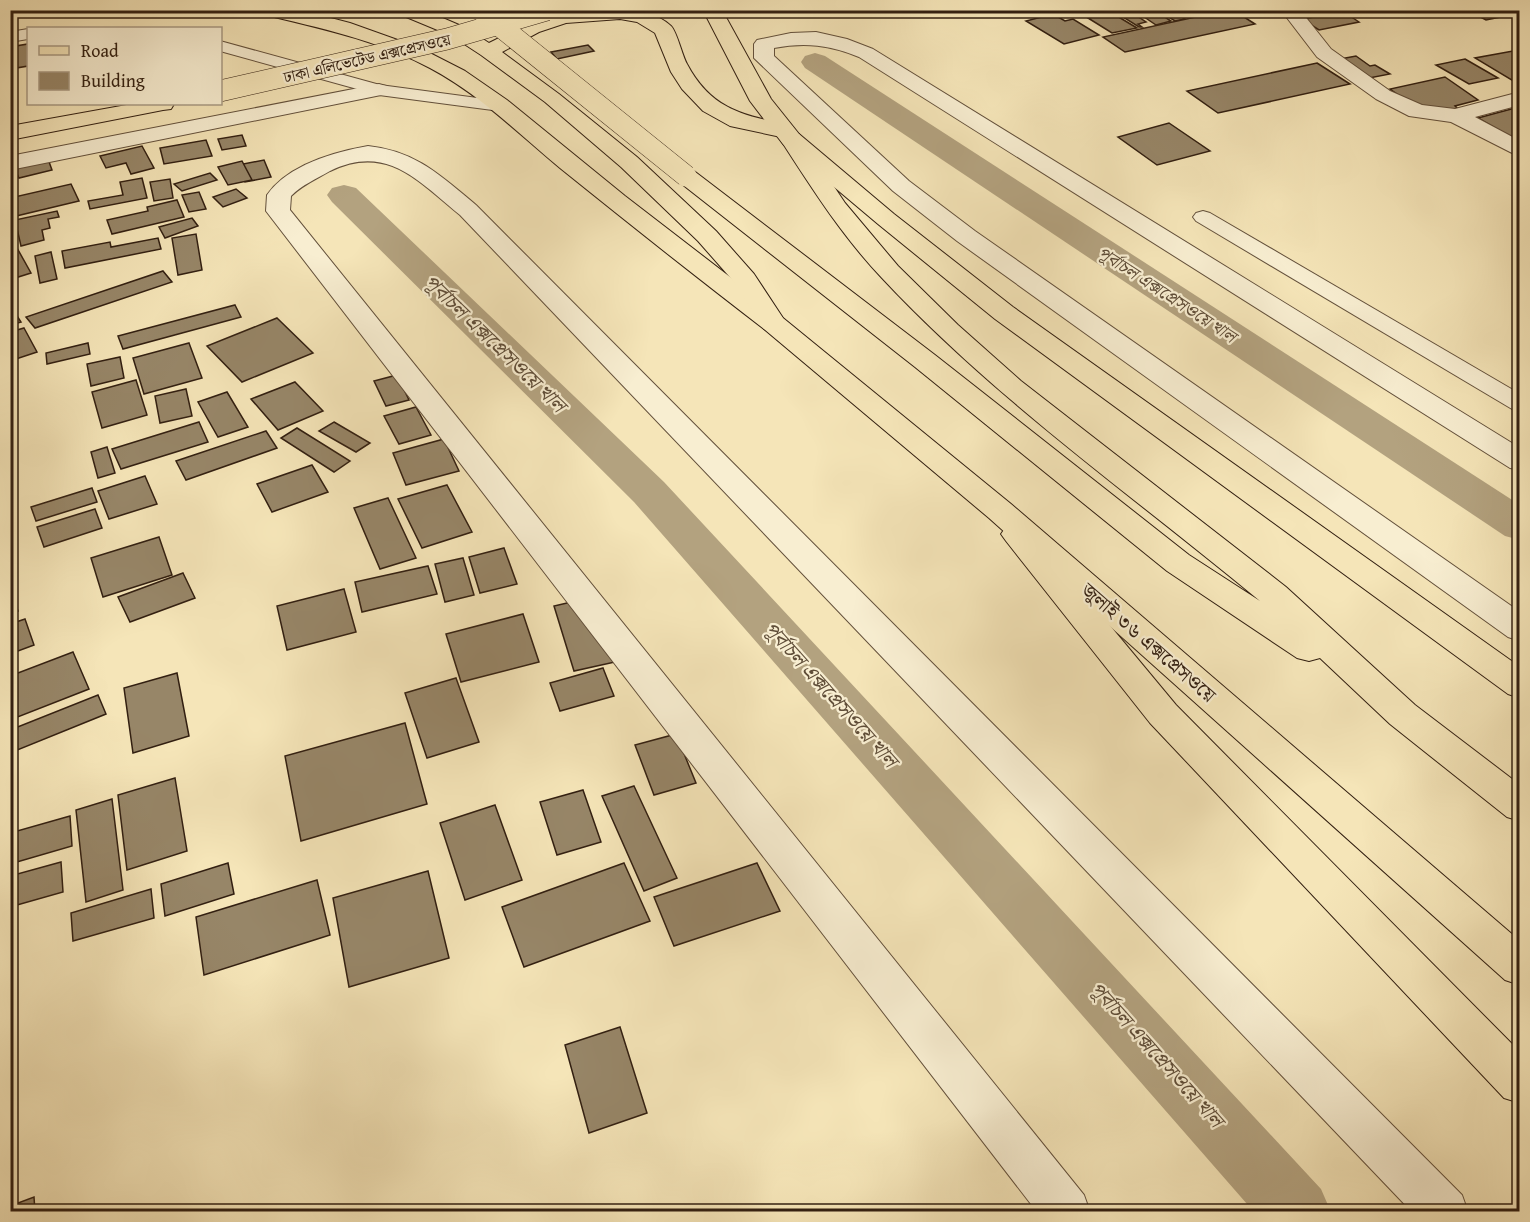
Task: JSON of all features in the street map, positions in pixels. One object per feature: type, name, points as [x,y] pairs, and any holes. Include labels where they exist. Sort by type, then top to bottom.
[{"type":"main road","points":[[269,10],[347,28],[394,44],[458,76],[500,106],[721,284],[773,323]]},
{"type":"main road","points":[[406,10],[459,32],[488,51],[629,162],[707,236],[745,279],[773,323]]},
{"type":"main road","points":[[482,10],[686,176],[925,361],[1178,563],[1388,701]]},
{"type":"main road","name":"ঢাকা এলিভেটেড এক্সপ্রেসওয়ে","points":[[222,76],[352,46],[492,10]]},
{"type":"main road","name":"ঢাকা এলিভেটেড এক্সপ্রেসওয়ে","points":[[222,92],[424,45],[547,10]]},
{"type":"main road","points":[[712,10],[761,101],[788,135],[811,174],[885,267],[934,318],[1006,381],[1275,596],[1388,701],[1513,800]]},
{"type":"main road","points":[[488,51],[532,28],[563,18],[620,13],[644,18],[664,30],[670,55],[699,97],[736,120],[788,135],[1004,313],[1520,685]]},
{"type":"main road","points":[[10,116],[73,105]]},
{"type":"main road","points":[[10,133],[158,105]]},
{"type":"main road","name":"জুলাই ৩৬ এক্সপ্রেসওয়ে","points":[[773,323],[999,511],[1520,968]]},
{"type":"main road","points":[[999,511],[1164,714],[1520,1083]]},
{"type":"street","points":[[1290,10],[1324,53],[1383,95],[1417,111],[1456,116],[1520,150]]},
{"type":"street","points":[[1520,461],[866,53],[844,43],[815,37],[793,37],[764,44],[764,58],[901,186],[966,236],[1520,629]]},
{"type":"street","points":[[10,163],[380,90]]},
{"type":"street","points":[[1456,116],[1520,98]]},
{"type":"street","points":[[1067,1212],[278,211],[279,195],[290,182],[341,158],[367,151],[387,153],[412,166],[468,210],[1445,1212]]},
{"type":"lane","points":[[10,37],[27,34]]},
{"type":"lane","points":[[222,47],[380,90],[500,106]]},
{"type":"lane","points":[[1203,217],[1520,404]]},
{"type":"building","points":[[1128,10],[1146,22],[1138,24],[1142,27],[1115,12]]},
{"type":"building","points":[[1134,10],[1154,10],[1171,21],[1156,25]]},
{"type":"building","points":[[1157,10],[1171,10],[1185,19],[1175,21]]},
{"type":"building","points":[[1228,10],[1269,11],[1244,17],[1255,24],[1125,52],[1103,37]]},
{"type":"building","points":[[1296,10],[1343,10],[1344,11],[1298,16]]},
{"type":"building","points":[[1357,10],[1397,10],[1399,12],[1369,17]]},
{"type":"building","points":[[1467,10],[1516,10],[1520,13],[1486,20]]},
{"type":"building","points":[[1344,12],[1359,22],[1319,30],[1302,19]]},
{"type":"building","points":[[1112,13],[1137,28],[1112,33],[1088,18]]},
{"type":"building","points":[[1053,14],[1065,21],[1073,19],[1099,35],[1064,44],[1026,21]]},
{"type":"building","points":[[27,44],[27,66],[10,69],[10,47]]},
{"type":"building","points":[[588,45],[594,51],[557,59],[551,52]]},
{"type":"building","points":[[1513,51],[1520,55],[1520,85],[1475,58]]},
{"type":"building","points":[[1356,56],[1370,66],[1375,65],[1390,74],[1364,79],[1335,60]]},
{"type":"building","points":[[1465,59],[1498,78],[1469,84],[1436,65]]},
{"type":"building","points":[[1317,63],[1350,84],[1218,113],[1187,91]]},
{"type":"building","points":[[1445,77],[1478,100],[1455,106],[1459,110],[1439,112],[1408,102],[1390,89]]},
{"type":"building","points":[[1515,108],[1520,111],[1520,143],[1478,118]]},
{"type":"building","points":[[1169,123],[1210,151],[1157,165],[1118,137]]},
{"type":"building","points":[[242,135],[246,146],[222,150],[218,139]]},
{"type":"building","points":[[206,140],[212,156],[164,164],[160,148]]},
{"type":"building","points":[[142,146],[154,168],[131,174],[126,163],[106,168],[100,156]]},
{"type":"building","points":[[48,159],[52,170],[19,178],[14,167]]},
{"type":"building","points":[[264,160],[271,177],[245,182],[238,165]]},
{"type":"building","points":[[242,161],[252,180],[228,185],[218,167]]},
{"type":"building","points":[[210,173],[217,180],[182,191],[174,184]]},
{"type":"building","points":[[142,178],[147,198],[90,209],[88,201],[123,195],[120,182]]},
{"type":"building","points":[[170,179],[173,198],[154,201],[150,182]]},
{"type":"building","points":[[71,184],[79,201],[12,217],[10,198]]},
{"type":"building","points":[[236,189],[247,198],[223,207],[213,197]]},
{"type":"building","points":[[199,192],[206,209],[189,212],[182,195]]},
{"type":"building","points":[[177,200],[184,217],[112,234],[107,220],[148,211],[147,207]]},
{"type":"building","points":[[57,211],[59,217],[48,219],[50,228],[42,230],[44,240],[21,246],[15,220]]},
{"type":"building","points":[[192,218],[198,226],[165,238],[159,227]]},
{"type":"building","points":[[196,234],[202,270],[178,275],[172,238]]},
{"type":"building","points":[[158,238],[161,249],[65,268],[62,251],[110,242],[111,247]]},
{"type":"building","points":[[12,239],[31,273],[15,278],[10,268],[10,240]]},
{"type":"building","points":[[51,252],[57,279],[40,283],[35,256]]},
{"type":"building","points":[[163,271],[172,282],[35,328],[26,317]]},
{"type":"building","points":[[10,305],[21,322],[10,325]]},
{"type":"building","points":[[235,305],[241,317],[123,349],[118,336]]},
{"type":"building","points":[[277,318],[313,353],[242,382],[207,346]]},
{"type":"building","points":[[24,328],[37,352],[10,361],[10,332]]},
{"type":"building","points":[[88,343],[90,354],[47,364],[46,353]]},
{"type":"building","points":[[189,343],[202,378],[144,394],[133,358]]},
{"type":"building","points":[[120,357],[124,378],[91,386],[87,364]]},
{"type":"building","points":[[397,375],[409,400],[386,406],[374,381]]},
{"type":"building","points":[[136,380],[147,415],[102,428],[92,392]]},
{"type":"building","points":[[295,382],[323,411],[278,430],[251,399]]},
{"type":"building","points":[[186,389],[192,416],[160,423],[155,396]]},
{"type":"building","points":[[227,392],[248,427],[218,437],[198,402]]},
{"type":"building","points":[[416,407],[431,435],[399,444],[384,416]]},
{"type":"building","points":[[199,422],[208,442],[121,469],[112,449]]},
{"type":"building","points":[[334,422],[370,443],[356,452],[319,431]]},
{"type":"building","points":[[297,428],[350,461],[334,472],[281,438]]},
{"type":"building","points":[[266,431],[277,448],[186,480],[176,461]]},
{"type":"building","points":[[444,439],[459,471],[406,485],[393,453]]},
{"type":"building","points":[[107,447],[115,473],[98,478],[91,452]]},
{"type":"building","points":[[312,465],[328,492],[272,512],[257,484]]},
{"type":"building","points":[[145,476],[157,504],[109,519],[98,491]]},
{"type":"building","points":[[447,485],[472,532],[422,548],[398,499]]},
{"type":"building","points":[[92,488],[97,502],[36,521],[31,507]]},
{"type":"building","points":[[388,498],[416,558],[380,569],[354,508]]},
{"type":"building","points":[[95,509],[102,528],[44,547],[37,527]]},
{"type":"building","points":[[159,537],[172,575],[103,597],[91,558]]},
{"type":"building","points":[[504,548],[517,584],[480,593],[469,557]]},
{"type":"building","points":[[463,558],[474,595],[445,602],[435,564]]},
{"type":"building","points":[[428,566],[437,594],[362,612],[355,582]]},
{"type":"building","points":[[183,573],[195,598],[130,622],[118,597]]},
{"type":"building","points":[[10,588],[18,611],[10,614]]},
{"type":"building","points":[[344,589],[356,632],[287,650],[277,606]]},
{"type":"building","points":[[593,597],[615,662],[574,671],[554,606]]},
{"type":"building","points":[[523,614],[539,662],[461,682],[446,634]]},
{"type":"building","points":[[25,619],[34,645],[10,654],[10,624]]},
{"type":"building","points":[[73,652],[89,689],[10,720],[10,676]]},
{"type":"building","points":[[603,668],[614,696],[560,711],[550,683]]},
{"type":"building","points":[[177,673],[189,736],[133,753],[124,688]]},
{"type":"building","points":[[456,678],[479,742],[427,758],[405,693]]},
{"type":"building","points":[[98,695],[106,714],[10,753],[10,730]]},
{"type":"building","points":[[405,723],[427,804],[301,841],[285,756]]},
{"type":"building","points":[[676,734],[696,783],[654,795],[635,745]]},
{"type":"building","points":[[175,778],[187,851],[127,870],[118,795]]},
{"type":"building","points":[[634,786],[677,878],[644,891],[602,796]]},
{"type":"building","points":[[583,790],[601,842],[557,855],[540,802]]},
{"type":"building","points":[[112,799],[123,890],[86,902],[76,810]]},
{"type":"building","points":[[495,805],[522,880],[465,900],[440,823]]},
{"type":"building","points":[[70,816],[72,846],[10,864],[10,833]]},
{"type":"building","points":[[61,862],[63,892],[10,907],[10,876]]},
{"type":"building","points":[[228,863],[234,894],[165,916],[161,884]]},
{"type":"building","points":[[624,863],[650,921],[524,967],[502,907]]},
{"type":"building","points":[[757,863],[780,911],[674,946],[654,897]]},
{"type":"building","points":[[428,871],[449,958],[349,987],[333,898]]},
{"type":"building","points":[[317,880],[330,935],[204,975],[196,917]]},
{"type":"building","points":[[151,889],[154,918],[73,941],[71,913]]},
{"type":"building","points":[[620,1027],[647,1113],[589,1133],[565,1045]]},
{"type":"building","points":[[34,1197],[35,1212],[10,1212],[10,1206]]},
{"type":"waterway","name":"পূর্বাচল এক্সপ্রেসওয়ে খাল","points":[[815,62],[1520,526]]},
{"type":"waterway","name":"পূর্বাচল এক্সপ্রেসওয়ে খাল","points":[[344,195],[649,492],[1298,1212]]}]
